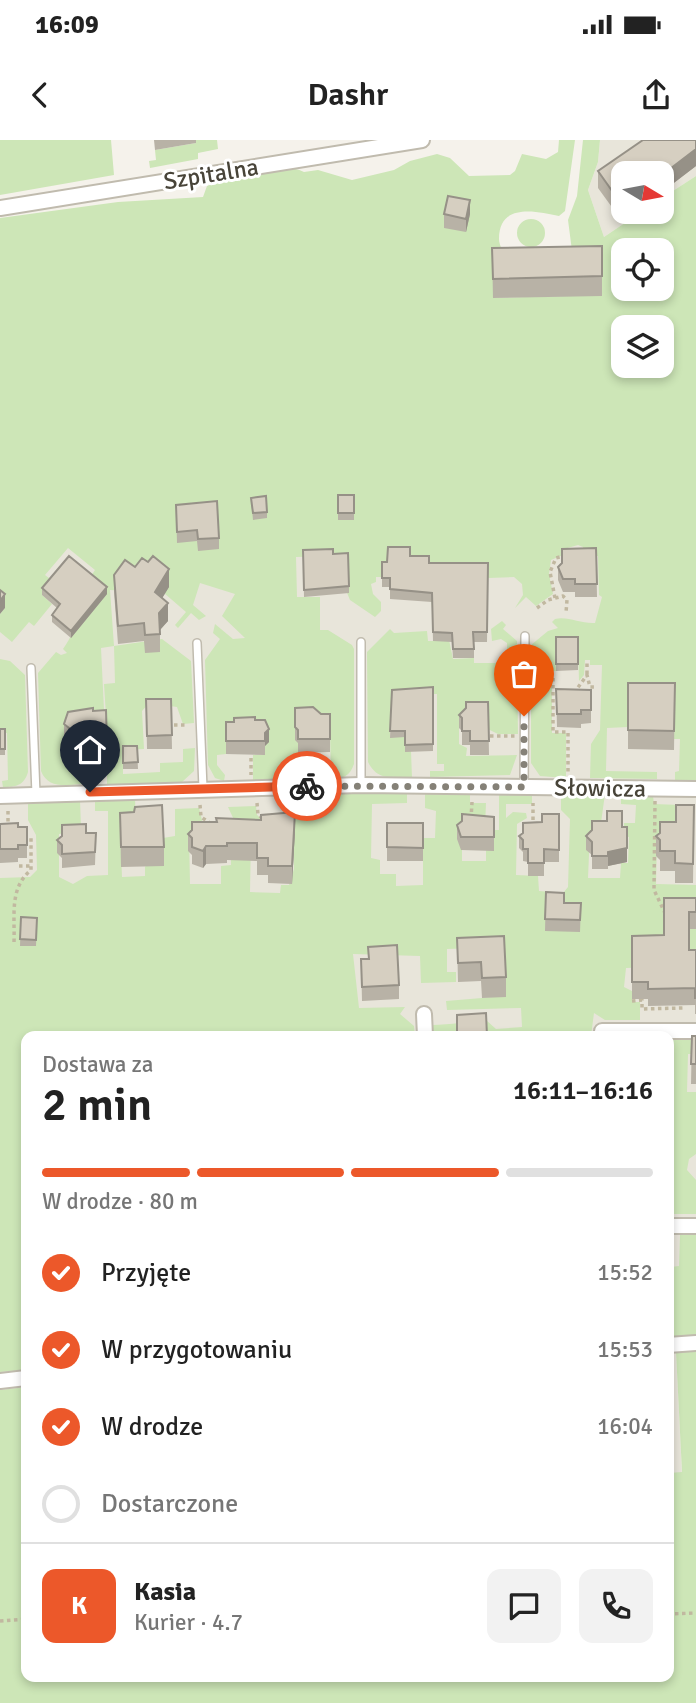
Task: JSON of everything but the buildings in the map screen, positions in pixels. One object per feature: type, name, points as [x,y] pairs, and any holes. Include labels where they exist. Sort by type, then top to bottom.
[{"type":"street","name":"Szpitalna","points":[[0,208],[422,140]]},
{"type":"street","name":"Słowicza","points":[[0,796],[361,785],[696,789]]},
{"type":"street","points":[[424,1014],[425,1031]]},
{"type":"street","points":[[602,1031],[696,1031]]},
{"type":"street","points":[[674,1226],[696,1226]]},
{"type":"street","points":[[674,1345],[696,1343]]},
{"type":"street","points":[[0,1381],[21,1379]]},
{"type":"lane","points":[[526,636],[524,736],[529,787]]},
{"type":"lane","points":[[361,642],[361,785]]},
{"type":"lane","points":[[197,643],[202,788]]},
{"type":"lane","points":[[31,668],[36,794]]},
{"type":"path","points":[[555,598],[551,563],[558,557],[567,556]]},
{"type":"path","points":[[537,608],[555,598],[566,598],[566,613]]},
{"type":"path","points":[[587,662],[590,687],[597,687]]},
{"type":"path","points":[[570,697],[587,675]]},
{"type":"path","points":[[553,678],[553,732],[568,731],[568,787]]},
{"type":"path","points":[[553,698],[562,697]]},
{"type":"path","points":[[490,736],[524,736]]},
{"type":"path","points":[[471,824],[472,786]]},
{"type":"path","points":[[257,787],[258,815],[274,828]]},
{"type":"path","points":[[529,787],[533,828]]},
{"type":"path","points":[[202,788],[204,822],[222,826]]},
{"type":"path","points":[[655,789],[654,890],[665,913]]},
{"type":"path","points":[[655,820],[661,827]]},
{"type":"path","points":[[0,831],[8,831]]},
{"type":"path","points":[[14,942],[13,902],[22,877],[31,870],[32,838],[23,838]]},
{"type":"path","points":[[19,866],[31,866]]},
{"type":"path","points":[[632,1000],[642,1000],[642,1009],[683,1008],[683,996]]},
{"type":"path","points":[[674,1614],[696,1614]]},
{"type":"path","points":[[0,1621],[21,1619]]},
{"type":"shaded area","points":[[600,140],[696,140],[696,176],[674,190],[674,161],[611,161],[611,224],[623,224],[604,237],[588,190],[598,162]]},
{"type":"shaded area","points":[[440,494],[696,582],[696,1350],[676,1352],[682,1473],[674,1473],[674,1031],[21,1031],[21,1388],[0,1390],[0,537],[272,500]]},
{"type":"green space","points":[[0,140],[111,140],[114,175],[0,195]]},
{"type":"green space","points":[[196,140],[217,140],[218,149],[198,153],[198,159],[150,168],[149,161],[156,160],[155,150],[196,143]]},
{"type":"green space","points":[[559,140],[575,140],[565,211],[559,216],[520,212],[505,220],[501,227],[499,241],[503,255],[493,298],[602,295],[602,265],[574,266],[568,220],[577,196],[583,140],[600,140],[598,162],[588,190],[604,237],[623,224],[674,224],[674,190],[696,176],[696,780],[675,780],[675,772],[679,771],[680,739],[674,739],[675,703],[628,703],[628,727],[607,728],[606,771],[657,772],[657,779],[590,778],[591,744],[600,730],[602,665],[590,665],[590,660],[585,660],[584,675],[579,681],[578,644],[556,644],[556,671],[540,671],[531,664],[531,645],[548,631],[558,628],[552,622],[555,619],[595,623],[602,597],[599,595],[598,556],[583,556],[583,547],[578,545],[564,549],[563,555],[551,560],[549,574],[553,594],[536,606],[526,597],[515,608],[523,595],[522,584],[514,577],[488,578],[488,572],[442,609],[432,609],[431,586],[387,571],[382,577],[376,577],[376,582],[371,584],[373,594],[381,602],[381,611],[375,617],[350,600],[332,556],[296,557],[297,597],[320,597],[320,630],[328,630],[354,649],[354,764],[348,774],[335,779],[331,779],[330,727],[298,743],[299,753],[310,752],[313,780],[253,781],[253,755],[265,755],[226,735],[226,754],[217,755],[217,765],[225,775],[224,781],[215,778],[208,765],[205,660],[220,639],[213,633],[215,624],[233,639],[245,638],[222,616],[235,594],[200,583],[193,605],[206,616],[199,620],[191,613],[178,628],[175,625],[186,612],[164,593],[110,590],[114,646],[101,648],[104,710],[71,712],[71,720],[64,721],[64,753],[82,754],[82,784],[64,785],[48,781],[41,771],[38,673],[56,652],[61,655],[67,653],[63,649],[73,630],[89,579],[95,570],[68,548],[45,575],[53,581],[42,595],[52,604],[34,626],[29,622],[12,642],[0,632],[0,614],[5,608],[0,603],[0,218],[118,202],[203,197],[207,186],[242,174],[269,169],[283,168],[304,172],[318,170],[352,180],[394,170],[410,161],[437,154],[450,158],[469,176],[510,175],[515,171],[522,154],[546,159],[558,152]]},
{"type":"green space","points":[[531,219],[541,223],[545,233],[541,243],[531,247],[521,243],[517,233],[521,223]]},
{"type":"green space","points":[[502,621],[506,625],[503,629],[517,641],[517,653],[507,653],[507,643],[501,639],[492,641],[491,629]]},
{"type":"green space","points":[[390,629],[394,633],[427,631],[428,641],[439,641],[447,630],[453,659],[474,658],[474,663],[517,663],[518,734],[498,734],[459,715],[459,744],[467,748],[466,756],[517,755],[510,775],[430,777],[430,771],[444,771],[444,764],[437,764],[437,694],[408,694],[390,710],[390,737],[405,737],[405,751],[411,751],[412,778],[387,777],[376,773],[368,762],[367,652]]},
{"type":"green space","points":[[162,639],[191,661],[194,723],[183,724],[177,707],[149,703],[142,711],[144,749],[123,750],[123,774],[160,772],[160,763],[183,762],[183,749],[195,748],[194,771],[182,782],[107,785],[109,763],[104,684],[115,683],[114,646]]},
{"type":"green space","points":[[0,659],[10,661],[25,675],[28,772],[21,783],[7,787],[3,787],[2,781],[8,780],[7,733],[0,732]]},
{"type":"green space","points":[[552,682],[552,733],[566,733],[566,778],[540,776],[531,763],[531,691],[537,683]]},
{"type":"green space","points":[[407,792],[407,803],[372,804],[371,858],[380,860],[380,874],[396,874],[396,886],[423,885],[423,838],[435,838],[436,811],[425,808],[425,792],[470,793],[470,803],[486,803],[485,827],[462,843],[462,861],[486,861],[486,850],[494,850],[494,830],[499,830],[499,793],[532,793],[532,804],[506,804],[506,818],[513,812],[526,813],[527,818],[517,824],[516,875],[538,876],[539,891],[552,892],[551,904],[564,904],[563,893],[568,887],[570,819],[561,810],[561,793],[605,794],[600,830],[590,831],[588,878],[620,878],[621,863],[628,863],[629,837],[624,836],[624,823],[635,823],[636,805],[621,804],[621,795],[653,796],[654,804],[680,805],[680,822],[675,822],[674,831],[657,839],[656,884],[696,885],[696,915],[664,915],[664,928],[696,929],[696,966],[626,968],[624,987],[632,991],[632,1002],[640,1002],[640,1020],[605,1020],[594,1013],[592,1031],[433,1031],[432,1025],[486,1020],[496,1029],[522,1027],[521,1008],[447,1010],[446,1001],[506,996],[476,948],[447,949],[447,972],[456,972],[456,982],[421,983],[420,956],[353,954],[359,1008],[405,1007],[400,1014],[414,1026],[414,1031],[21,1031],[21,1370],[0,1372],[0,878],[30,877],[37,870],[36,835],[28,820],[28,802],[80,800],[81,827],[74,832],[59,834],[59,877],[73,884],[87,876],[108,875],[108,811],[95,811],[95,800],[135,799],[136,823],[120,829],[122,877],[145,876],[145,867],[163,838],[175,836],[175,809],[199,808],[203,824],[189,835],[190,884],[221,884],[221,866],[231,865],[230,827],[235,822],[228,807],[256,806],[257,815],[277,832],[251,837],[250,892],[280,893],[281,885],[289,885],[294,869],[292,805],[325,804],[325,794]]},
{"type":"green space","points":[[674,1040],[696,1040],[696,1054],[688,1054],[687,1092],[696,1092],[696,1154],[689,1159],[687,1170],[696,1180],[696,1214],[674,1214]]},
{"type":"green space","points":[[680,1235],[696,1235],[696,1335],[674,1337],[674,1267],[679,1266]]},
{"type":"green space","points":[[696,1350],[696,1703],[0,1703],[0,1390],[21,1388],[21,1682],[674,1682],[674,1473],[682,1472],[676,1352]]},
{"type":"way so far","points":[[307,786],[524,787],[524,716]]},
{"type":"route","points":[[90,792],[307,786]]}]
